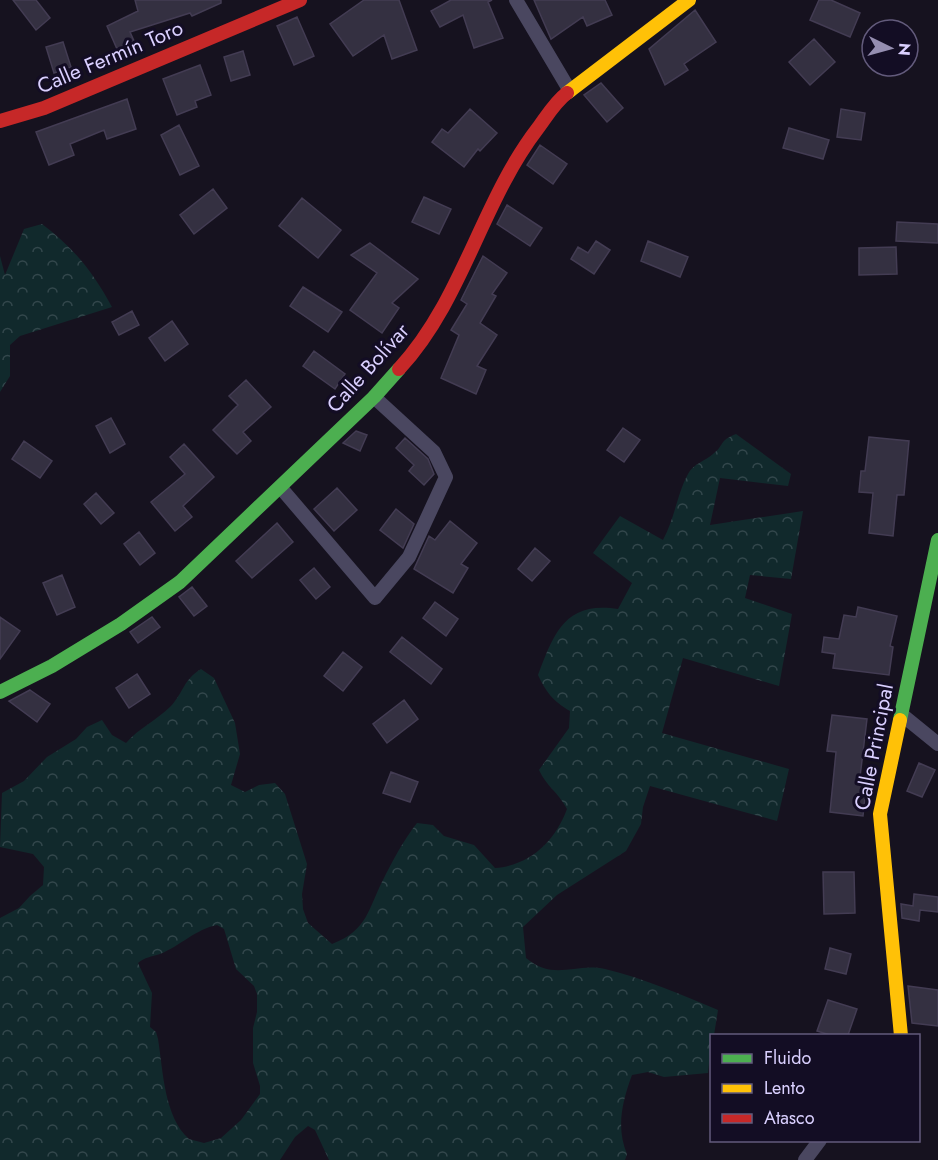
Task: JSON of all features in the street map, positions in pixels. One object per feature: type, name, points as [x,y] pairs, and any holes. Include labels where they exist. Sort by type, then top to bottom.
[{"type":"street","name":"Calle Fermín Toro","points":[[0,121],[44,108],[300,0]]},
{"type":"street","points":[[516,0],[570,92]]},
{"type":"street","name":"Calle Bolívar","points":[[0,692],[52,666],[111,630],[180,582],[374,397],[419,348],[458,283],[493,204],[521,150],[561,98],[689,0]]},
{"type":"street","points":[[281,488],[375,598],[410,557],[446,477],[434,452],[374,397]]},
{"type":"street","name":"Calle Principal","points":[[901,1034],[880,814],[938,540]]},
{"type":"street","points":[[901,714],[938,744]]},
{"type":"street","points":[[805,1160],[818,1142]]},
{"type":"green space","points":[[42,224],[82,261],[112,307],[20,336],[10,345],[10,376],[0,392],[0,256],[5,275],[24,229]]},
{"type":"green space","points":[[736,434],[791,474],[788,486],[720,478],[710,525],[803,511],[791,579],[750,575],[745,598],[792,614],[779,686],[683,658],[662,733],[789,769],[777,821],[650,786],[643,807],[641,824],[626,851],[557,895],[523,927],[526,958],[536,965],[556,970],[605,969],[648,982],[718,1010],[714,1034],[710,1034],[708,1073],[664,1077],[648,1072],[632,1075],[625,1095],[621,1125],[627,1154],[625,1160],[329,1160],[315,1130],[308,1126],[295,1137],[280,1160],[0,1160],[0,918],[19,908],[43,885],[44,867],[33,854],[0,847],[2,793],[24,781],[47,757],[76,739],[87,727],[102,720],[112,735],[126,743],[171,706],[191,677],[201,669],[214,678],[235,723],[240,754],[231,785],[245,792],[259,785],[275,783],[285,794],[307,864],[302,894],[303,909],[308,923],[332,944],[353,932],[365,918],[394,858],[417,823],[433,825],[444,836],[474,845],[495,868],[520,862],[548,841],[562,821],[567,809],[539,770],[569,728],[570,711],[555,700],[541,681],[538,675],[544,660],[556,634],[564,623],[585,610],[618,609],[632,583],[593,553],[620,516],[663,540],[690,471],[713,454],[724,441]],"holes":[[[217,925],[224,929],[236,969],[254,986],[257,994],[257,1012],[253,1028],[253,1063],[260,1094],[241,1120],[221,1138],[204,1143],[189,1139],[174,1118],[163,1078],[158,1039],[156,1032],[150,1027],[152,993],[138,963]]]},
{"type":"building","points":[[13,0],[36,0],[50,18],[36,30]]},
{"type":"building","points":[[135,0],[221,0],[221,3],[192,16],[190,13],[130,32],[134,41],[117,49],[107,26],[138,11]]},
{"type":"building","points":[[364,0],[399,0],[417,50],[392,59],[384,35],[353,56],[330,24]]},
{"type":"building","points":[[451,0],[492,0],[488,2],[503,38],[474,48],[463,15],[440,27],[431,11]]},
{"type":"building","points":[[534,0],[605,0],[612,15],[587,26],[583,17],[551,39]]},
{"type":"building","points":[[819,0],[831,0],[860,13],[850,37],[810,20]]},
{"type":"building","points":[[695,10],[716,42],[684,64],[688,70],[665,85],[649,49]]},
{"type":"building","points":[[297,17],[314,56],[294,65],[277,26]]},
{"type":"building","points":[[814,39],[835,62],[810,85],[789,62]]},
{"type":"building","points":[[63,42],[71,67],[54,73],[46,47]]},
{"type":"building","points":[[243,51],[250,75],[231,81],[224,57]]},
{"type":"building","points":[[200,65],[211,95],[195,101],[197,107],[177,115],[163,79]]},
{"type":"building","points":[[601,83],[623,108],[607,122],[584,95]]},
{"type":"building","points":[[127,99],[136,129],[107,139],[104,130],[70,144],[74,155],[49,165],[36,132]]},
{"type":"building","points":[[470,109],[497,133],[480,151],[478,149],[464,167],[432,142],[442,129],[448,133]]},
{"type":"building","points":[[841,109],[865,113],[861,140],[837,137]]},
{"type":"building","points":[[179,125],[199,166],[180,175],[161,135]]},
{"type":"building","points":[[789,128],[829,140],[823,159],[783,148]]},
{"type":"building","points":[[540,145],[567,164],[553,184],[527,165]]},
{"type":"building","points":[[213,189],[227,208],[194,234],[180,215]]},
{"type":"building","points":[[424,197],[451,209],[439,234],[412,222]]},
{"type":"building","points":[[302,198],[341,230],[318,258],[279,226]]},
{"type":"building","points":[[507,205],[542,228],[530,246],[497,224]]},
{"type":"building","points":[[897,222],[938,224],[938,243],[896,241]]},
{"type":"building","points":[[596,241],[610,250],[594,274],[571,259],[578,247],[588,253]]},
{"type":"building","points":[[648,241],[688,257],[680,277],[641,261]]},
{"type":"building","points":[[370,243],[418,279],[392,303],[399,308],[382,333],[350,310],[377,273],[351,255]]},
{"type":"building","points":[[896,247],[897,274],[859,275],[859,248]]},
{"type":"building","points":[[483,256],[507,273],[492,294],[496,296],[480,323],[497,335],[477,366],[486,370],[476,394],[441,378],[459,335],[451,330],[467,304],[461,300]]},
{"type":"building","points":[[303,287],[342,312],[328,332],[290,306]]},
{"type":"building","points":[[132,311],[139,325],[119,335],[112,322]]},
{"type":"building","points":[[172,321],[188,344],[165,361],[149,338]]},
{"type":"building","points":[[314,351],[345,374],[335,389],[303,366]]},
{"type":"building","points":[[246,380],[271,407],[243,432],[251,441],[237,454],[213,430],[238,405],[229,396]]},
{"type":"building","points":[[111,418],[125,444],[110,453],[96,426]]},
{"type":"building","points":[[623,428],[640,440],[624,462],[607,450]]},
{"type":"building","points":[[356,431],[367,435],[360,451],[343,443]]},
{"type":"building","points":[[869,437],[909,441],[904,495],[897,495],[893,536],[869,533],[873,493],[859,492],[861,471],[865,471]]},
{"type":"building","points":[[405,438],[428,459],[434,474],[424,485],[409,471],[414,465],[396,448]]},
{"type":"building","points":[[24,441],[52,461],[40,478],[12,459]]},
{"type":"building","points":[[184,444],[214,477],[183,506],[192,517],[175,531],[151,502],[185,474],[170,457]]},
{"type":"building","points":[[337,488],[357,510],[334,531],[314,509]]},
{"type":"building","points":[[96,493],[114,513],[101,524],[84,504]]},
{"type":"building","points":[[396,509],[414,524],[403,548],[380,530]]},
{"type":"building","points":[[450,521],[477,543],[461,564],[468,568],[453,593],[414,569],[429,536],[435,540]]},
{"type":"building","points":[[277,523],[293,542],[252,578],[236,561]]},
{"type":"building","points":[[139,532],[155,553],[140,565],[124,544]]},
{"type":"building","points":[[535,548],[550,561],[532,581],[518,569]]},
{"type":"building","points":[[314,568],[330,587],[316,599],[300,580]]},
{"type":"building","points":[[62,575],[75,607],[57,615],[43,583]]},
{"type":"building","points":[[192,587],[207,606],[194,616],[179,597]]},
{"type":"building","points":[[435,602],[458,619],[446,636],[423,618]]},
{"type":"building","points":[[858,607],[897,616],[890,646],[893,647],[889,675],[833,668],[835,654],[822,652],[824,637],[839,639],[844,615],[856,617]]},
{"type":"building","points":[[0,617],[20,631],[0,659]]},
{"type":"building","points":[[152,617],[160,627],[138,643],[130,632]]},
{"type":"building","points":[[402,637],[442,669],[431,684],[390,652]]},
{"type":"building","points":[[343,652],[362,667],[343,691],[324,676]]},
{"type":"building","points":[[137,674],[150,694],[129,708],[116,688]]},
{"type":"building","points":[[30,690],[50,704],[37,722],[9,701]]},
{"type":"building","points":[[404,700],[418,719],[387,743],[373,724]]},
{"type":"building","points":[[832,715],[867,719],[860,777],[867,777],[863,816],[830,812],[836,752],[827,751]]},
{"type":"building","points":[[919,763],[935,770],[922,797],[907,791]]},
{"type":"building","points":[[391,772],[418,782],[410,802],[383,793]]},
{"type":"building","points":[[823,872],[854,872],[855,913],[824,914]]},
{"type":"building","points":[[914,894],[938,897],[938,912],[920,910],[919,921],[902,918],[901,904],[913,906]]},
{"type":"building","points":[[830,948],[851,954],[846,974],[825,969]]},
{"type":"building","points":[[908,986],[938,990],[938,1026],[912,1023]]},
{"type":"building","points":[[828,1000],[857,1009],[848,1034],[827,1034],[817,1031]]},
{"type":"traffic: fast","points":[[0,692],[52,666],[121,624],[180,582],[374,397],[399,369]]},
{"type":"traffic: fast","points":[[900,720],[938,540]]},
{"type":"traffic: slow","points":[[567,93],[689,0]]},
{"type":"traffic: slow","points":[[900,720],[880,814],[901,1034]]},
{"type":"traffic: jam","points":[[0,121],[44,108],[300,0]]},
{"type":"traffic: jam","points":[[399,369],[421,342],[440,313],[518,157],[551,109],[567,93]]}]
